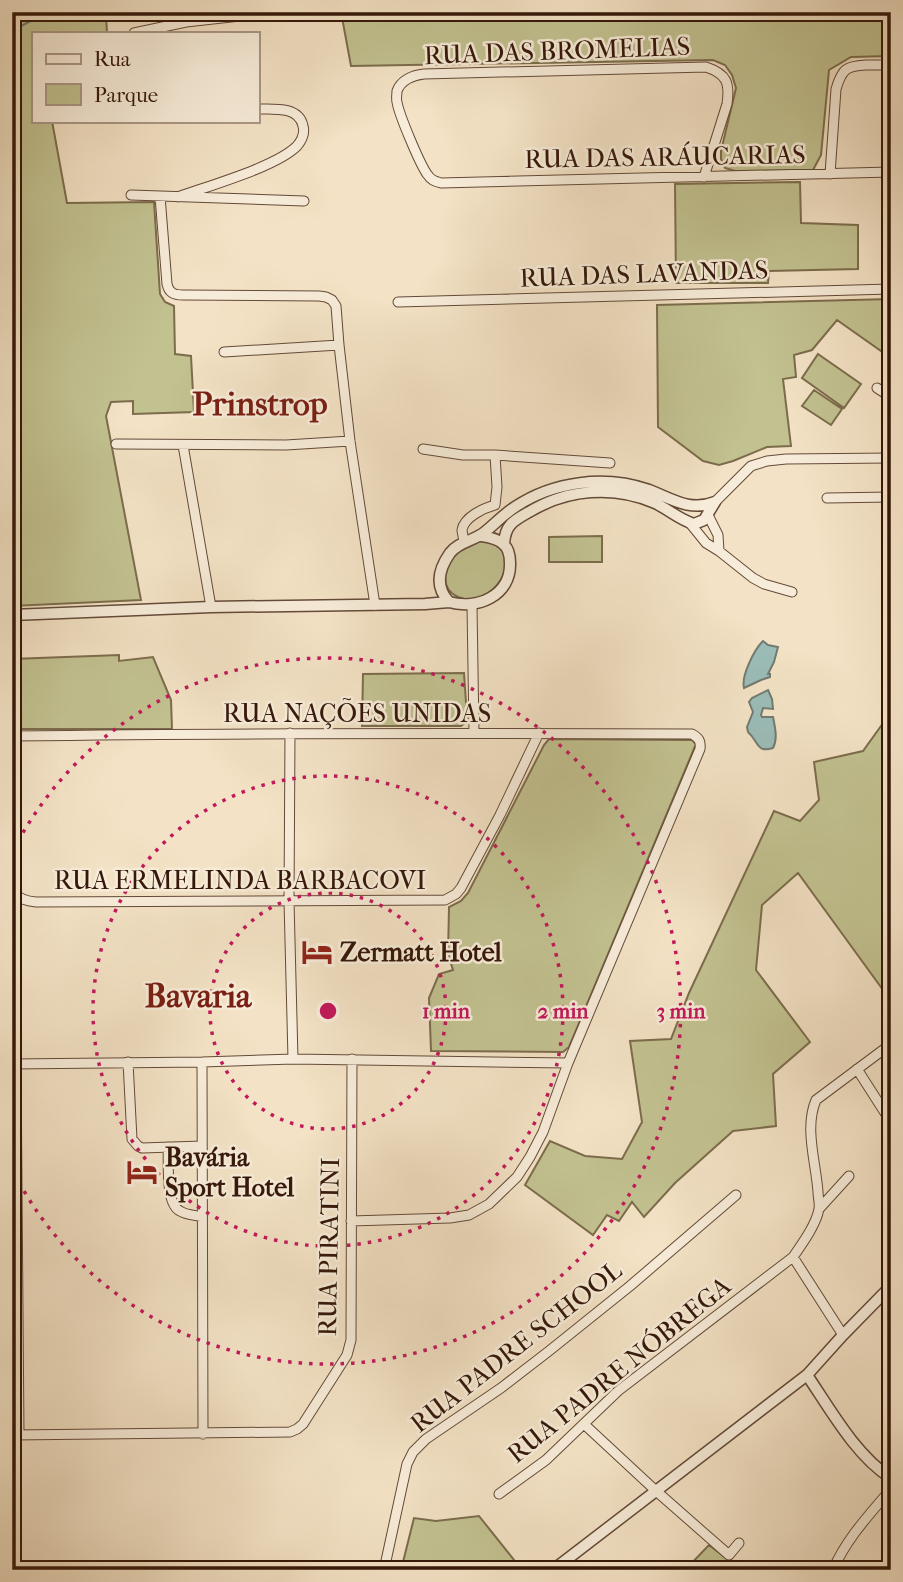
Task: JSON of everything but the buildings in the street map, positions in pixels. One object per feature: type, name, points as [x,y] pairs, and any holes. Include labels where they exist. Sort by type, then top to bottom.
[{"type":"street","points":[[139,32],[254,12]]},
{"type":"street","points":[[830,174],[836,89],[844,70],[851,66],[891,65]]},
{"type":"street","name":"RUA DAS BROMELIAS","points":[[441,183],[433,181],[425,171],[396,101],[401,85],[414,75],[706,67],[715,70],[723,76],[729,93],[704,177]]},
{"type":"street","points":[[178,197],[253,170],[296,147],[304,131],[302,121],[296,114],[288,110],[259,109]]},
{"type":"street","name":"RUA DAS ARÁUCARIAS","points":[[441,183],[891,172]]},
{"type":"street","points":[[131,195],[303,201]]},
{"type":"street","points":[[160,196],[167,284],[172,293],[326,297],[336,306],[350,441],[375,605]]},
{"type":"street","name":"RUA DAS LAVANDAS","points":[[398,302],[891,289]]},
{"type":"street","points":[[224,352],[339,345]]},
{"type":"street","points":[[877,388],[891,397]]},
{"type":"street","points":[[116,444],[286,445],[350,441]]},
{"type":"street","points":[[183,445],[211,607]]},
{"type":"street","points":[[423,449],[463,455],[610,463]]},
{"type":"street","points":[[464,542],[463,526],[480,509],[495,505],[495,455]]},
{"type":"street","points":[[12,615],[211,607],[449,602],[472,605],[491,598],[505,583],[510,572],[510,560],[504,544],[507,527],[519,517],[558,497],[609,492],[640,498],[694,524],[708,515],[715,502],[751,466],[767,460],[891,458]]},
{"type":"street","points":[[449,602],[440,590],[441,574],[450,553],[464,542],[481,536],[533,496],[569,485],[606,482],[629,485],[691,506],[715,502]]},
{"type":"street","points":[[827,498],[891,497]]},
{"type":"street","points":[[708,515],[718,536],[719,551]]},
{"type":"street","points":[[689,522],[706,543],[764,584],[792,592]]},
{"type":"street","points":[[481,536],[504,544]]},
{"type":"street","points":[[425,604],[440,590]]},
{"type":"street","points":[[472,605],[474,733]]},
{"type":"street","points":[[290,733],[289,901],[293,1059]]},
{"type":"street","name":"RUA NAÇÕES UNIDAS","points":[[12,736],[290,733],[692,734],[700,740],[700,749],[568,1063]]},
{"type":"street","name":"RUA ERMELINDA BARBACOVI","points":[[12,892],[26,901],[36,902],[445,900],[461,888],[539,733]]},
{"type":"street","points":[[891,1044],[858,1069],[891,1122]]},
{"type":"street","points":[[16,1435],[14,1064],[293,1059],[568,1063],[543,1132],[530,1157],[517,1177],[489,1204],[469,1214],[450,1218],[351,1221]]},
{"type":"street","name":"RUA PIRATINI","points":[[16,1435],[290,1432],[303,1424],[347,1355],[351,1340],[352,1059]]},
{"type":"street","points":[[128,1062],[132,1139],[138,1146],[202,1146]]},
{"type":"street","points":[[202,1062],[203,1434]]},
{"type":"street","name":"RUA PADRE NÓBREGA","points":[[499,1494],[546,1460],[618,1391],[793,1257],[808,1234],[819,1209],[810,1124],[811,1110],[816,1100],[858,1069]]},
{"type":"street","points":[[168,1147],[170,1196],[173,1205],[179,1211],[202,1217]]},
{"type":"street","points":[[819,1209],[849,1176]]},
{"type":"street","name":"RUA PADRE SCHOOL","points":[[384,1570],[407,1464],[413,1452],[426,1439],[501,1388],[600,1310],[736,1195]]},
{"type":"street","points":[[793,1257],[843,1335]]},
{"type":"street","points":[[553,1570],[807,1375],[843,1335],[890,1290]]},
{"type":"street","points":[[807,1375],[870,1462],[891,1478]]},
{"type":"street","points":[[584,1424],[729,1555],[739,1543]]},
{"type":"street","points":[[833,1570],[849,1541],[891,1489]]},
{"type":"green space","points":[[12,12],[120,12],[106,14],[107,32],[32,32],[32,122],[52,122],[67,203],[154,202],[160,294],[165,302],[174,306],[175,354],[191,356],[194,412],[133,414],[133,401],[111,402],[106,416],[141,600],[12,606]]},
{"type":"green space","points":[[341,12],[891,12],[891,56],[851,57],[829,70],[821,155],[813,170],[735,171],[725,168],[721,151],[736,88],[725,65],[713,60],[351,66]]},
{"type":"green space","points":[[800,182],[801,223],[858,225],[858,269],[769,271],[768,283],[676,283],[675,184]]},
{"type":"green space","points":[[891,299],[891,358],[837,320],[812,350],[794,355],[796,377],[783,379],[791,446],[767,447],[719,465],[703,461],[658,427],[657,305]]},
{"type":"green space","points":[[818,354],[861,384],[844,408],[802,378]]},
{"type":"green space","points":[[814,390],[842,409],[831,425],[802,406]]},
{"type":"green space","points":[[602,536],[602,562],[549,562],[549,537]]},
{"type":"green space","points":[[476,541],[491,542],[502,550],[506,559],[505,569],[501,580],[482,596],[471,599],[458,597],[448,589],[445,572],[455,553]]},
{"type":"green space","points":[[119,655],[119,661],[153,657],[171,700],[172,729],[12,729],[12,659]]},
{"type":"green space","points":[[464,673],[467,717],[461,726],[362,726],[363,674]]},
{"type":"green space","points":[[891,712],[891,1001],[798,873],[762,905],[756,970],[810,1042],[773,1074],[776,1126],[733,1131],[675,1183],[644,1217],[632,1202],[619,1221],[607,1215],[593,1235],[525,1185],[550,1141],[585,1156],[622,1159],[642,1122],[630,1041],[671,1039],[689,993],[774,811],[800,821],[819,800],[814,762],[863,751]]},
{"type":"green space","points":[[549,739],[692,740],[696,744],[569,1047],[563,1052],[431,1051],[429,998],[439,974],[453,970],[448,954],[449,907],[461,901],[468,893]]},
{"type":"green space","points":[[479,1516],[522,1570],[401,1570],[414,1518],[436,1521]]},
{"type":"green space","points":[[709,1545],[734,1564],[740,1570],[685,1570]]},
{"type":"water","points":[[763,641],[778,647],[768,674],[770,677],[744,688],[744,677],[749,663]]},
{"type":"water","points":[[768,690],[773,709],[763,708],[761,715],[773,717],[776,737],[773,748],[763,749],[748,732],[747,727],[753,712],[749,702]]},
{"type":"waterway","points":[[12,31],[47,12]]},
{"type":"place","name":"Zermatt Hotel","points":[[317,952]]},
{"type":"place","name":"Bavária Sport Hotel","points":[[142,1172]]},
{"type":"district","name":"Prinstrop","points":[[260,404]]},
{"type":"district","name":"Bavaria","points":[[198,996]]}]
